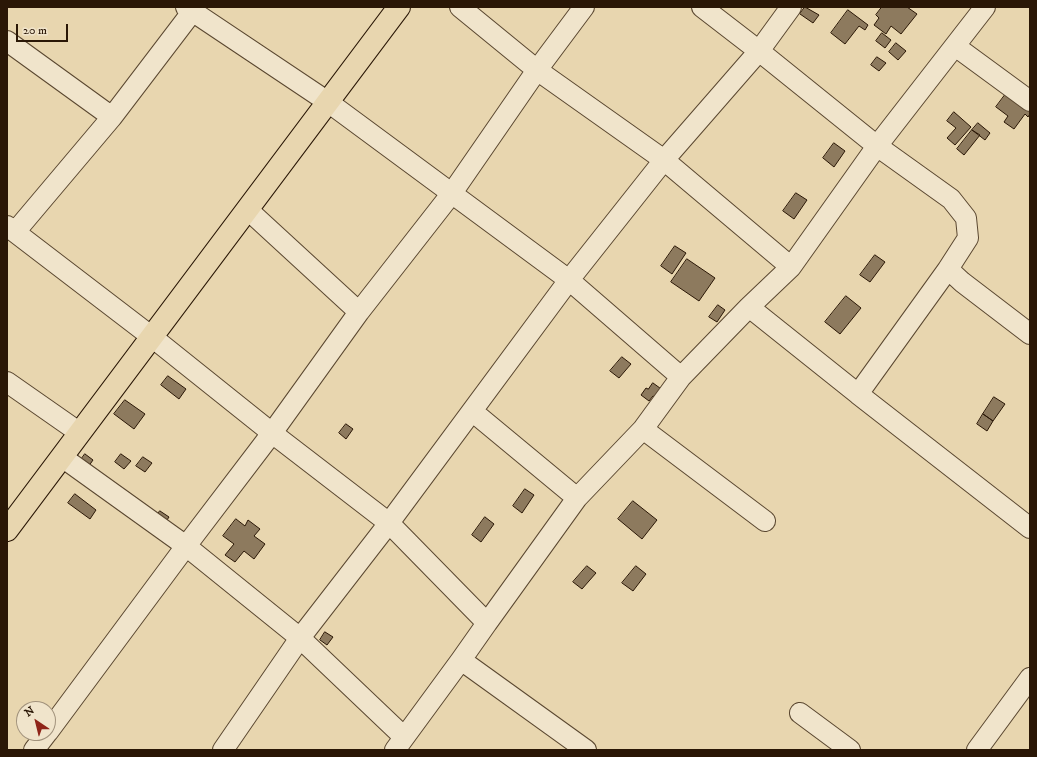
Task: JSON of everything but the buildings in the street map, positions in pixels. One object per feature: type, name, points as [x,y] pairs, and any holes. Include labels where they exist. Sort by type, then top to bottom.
[{"type":"main road","points":[[7,530],[399,7]]},
{"type":"street","points":[[460,7],[538,70],[664,160],[791,267]]},
{"type":"street","points":[[56,721],[272,433],[359,312],[452,194],[538,70],[584,7]]},
{"type":"street","points":[[702,7],[877,146],[951,199],[966,218],[968,238],[948,269],[858,394]]},
{"type":"street","points":[[223,750],[300,638],[389,523],[569,280],[664,160],[759,51],[791,7]]},
{"type":"street","points":[[62,457],[186,546],[300,638],[399,744],[577,498],[643,429],[681,377],[749,307],[791,267],[877,146],[985,7]]},
{"type":"street","points":[[487,623],[389,523],[272,433],[152,337],[11,229],[112,117],[189,9],[328,102],[569,280],[681,377]]},
{"type":"street","points":[[7,41],[112,117]]},
{"type":"street","points":[[955,46],[1030,101]]},
{"type":"street","points":[[247,210],[359,312]]},
{"type":"street","points":[[948,269],[962,282],[1030,334]]},
{"type":"street","points":[[749,307],[1030,528]]},
{"type":"street","points":[[7,382],[80,433]]},
{"type":"street","points":[[472,411],[577,498]]},
{"type":"street","points":[[643,429],[765,521]]},
{"type":"street","points":[[461,660],[586,750]]},
{"type":"street","points":[[977,750],[1030,678]]},
{"type":"street","points":[[800,713],[850,750]]},
{"type":"street","points":[[34,750],[41,741]]}]
